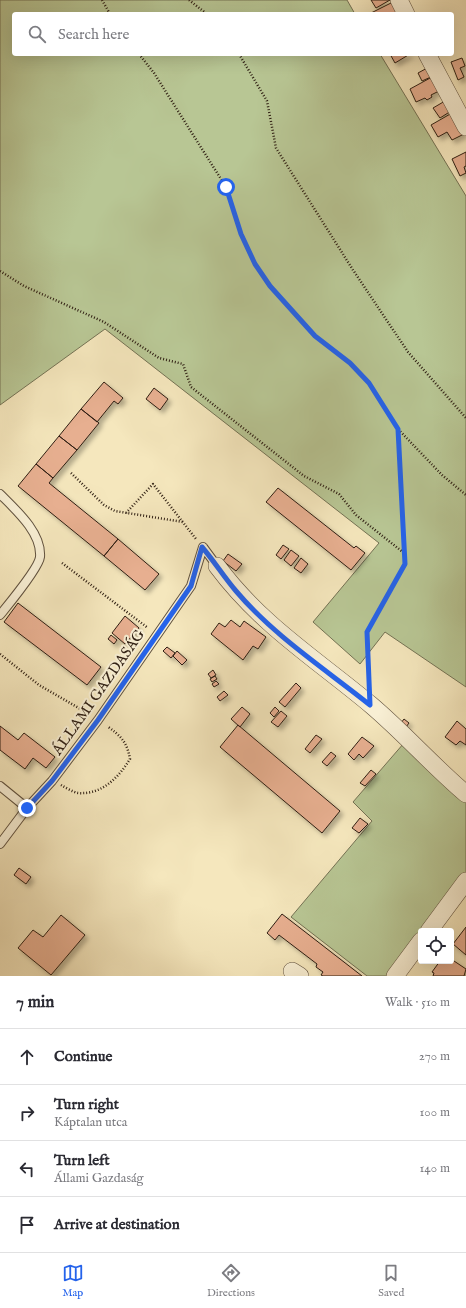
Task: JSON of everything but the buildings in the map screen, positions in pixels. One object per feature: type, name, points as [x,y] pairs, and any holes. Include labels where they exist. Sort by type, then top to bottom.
[{"type":"street","points":[[399,0],[405,12]]},
{"type":"street","points":[[428,56],[466,126]]},
{"type":"street","points":[[217,566],[235,590],[255,610],[290,642],[370,705],[466,794]]},
{"type":"street","points":[[430,928],[466,881]]},
{"type":"street","points":[[395,976],[418,945]]},
{"type":"lane","points":[[0,494],[29,527],[38,544],[40,558],[34,569],[0,616]]},
{"type":"lane","points":[[202,547],[217,566]]},
{"type":"lane","name":"ÁLLAMI GAZDASÁG","points":[[0,844],[27,808],[52,781],[98,720],[191,586],[202,547]]},
{"type":"lane","points":[[0,786],[27,808]]},
{"type":"path","points":[[102,0],[109,12]]},
{"type":"path","points":[[189,0],[204,12]]},
{"type":"path","points":[[141,56],[154,73],[226,187],[241,234],[255,264],[270,286],[315,336],[350,363],[369,383],[398,429],[442,475],[466,495]]},
{"type":"path","points":[[240,56],[267,101],[276,148],[353,270],[408,352],[466,418]]},
{"type":"path","points":[[0,271],[24,286],[104,322],[159,358],[183,364],[191,387],[304,476],[339,494],[356,515],[404,553]]},
{"type":"path","points":[[370,705],[367,632],[405,564],[398,429]]},
{"type":"path","points":[[71,473],[104,505],[115,511],[183,522]]},
{"type":"path","points":[[126,513],[153,484],[202,547]]},
{"type":"path","points":[[62,563],[157,634]]},
{"type":"path","points":[[0,654],[39,684],[117,733],[128,746],[130,759],[119,776],[100,790],[78,793],[52,781]]},
{"type":"green space","points":[[0,0],[347,0],[354,12],[12,12],[12,56],[381,56],[466,196],[466,687],[385,632],[360,664],[313,622],[379,543],[105,329],[0,405]]},
{"type":"green space","points":[[404,743],[466,802],[466,872],[425,928],[418,928],[418,937],[389,976],[367,976],[291,917],[372,821],[353,802]]},
{"type":"route","points":[[27,808],[52,781],[98,720],[191,586],[202,547],[235,590],[255,610],[290,642],[370,705],[367,632],[405,564],[398,429],[369,383],[350,363],[315,336],[270,286],[255,264],[241,234],[226,187]]}]
